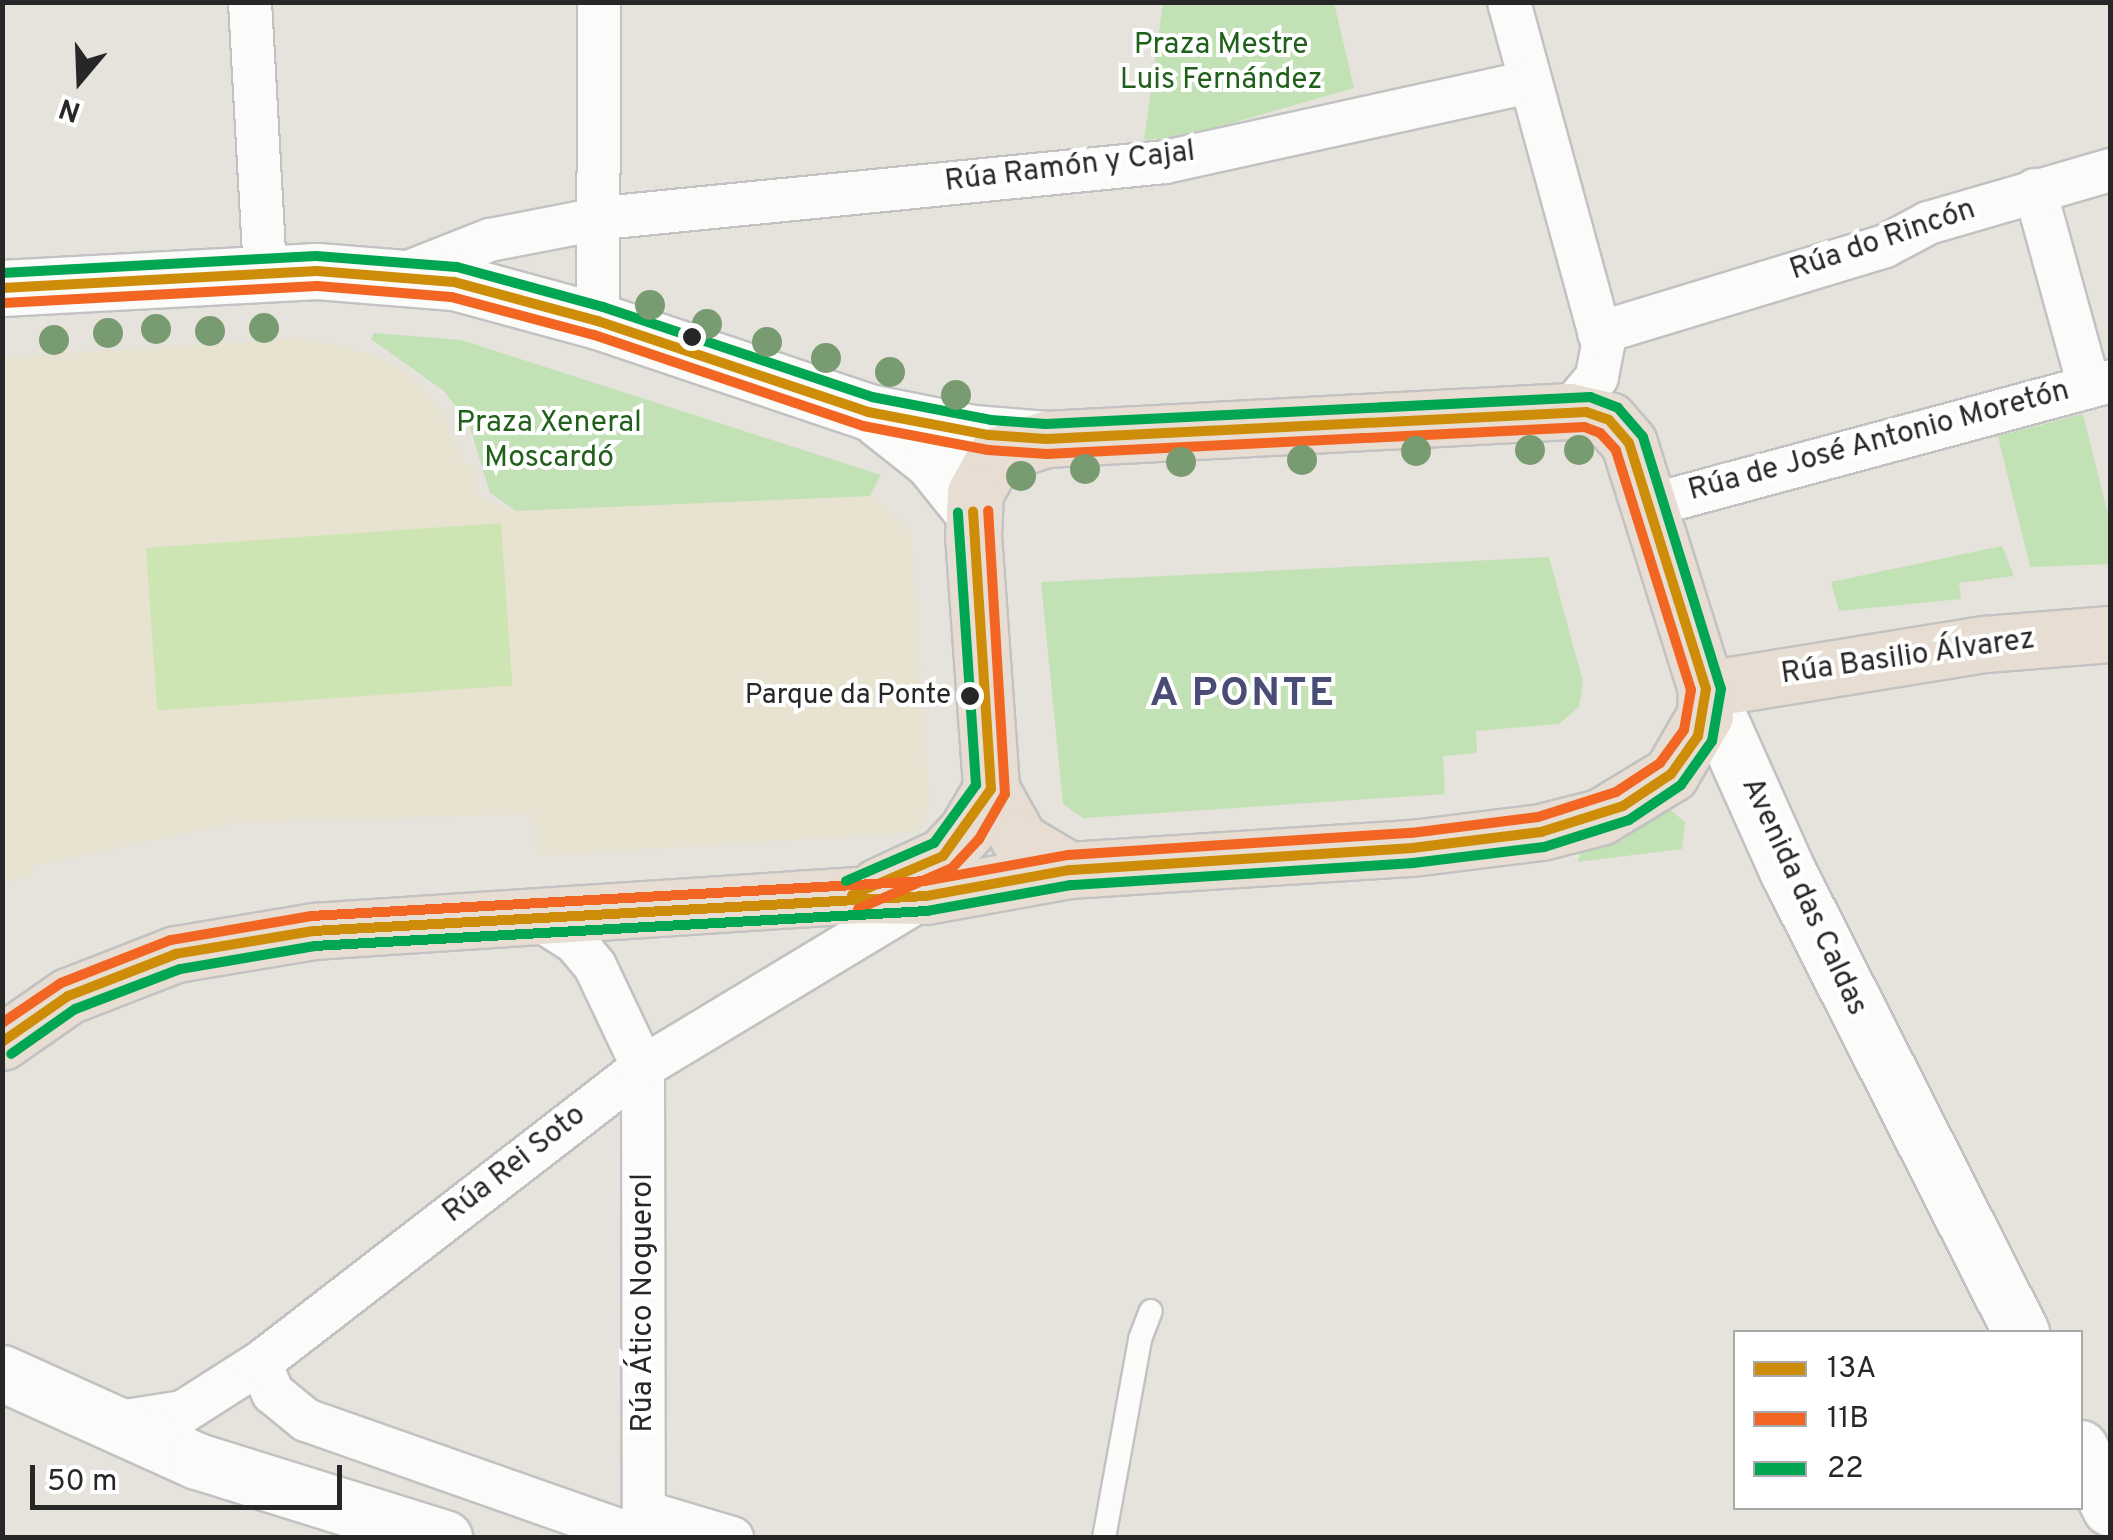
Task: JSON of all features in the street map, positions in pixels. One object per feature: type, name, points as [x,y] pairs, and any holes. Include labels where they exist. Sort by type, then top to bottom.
[{"type":"highway","points":[[1069,870],[1020,841],[991,789],[973,512],[987,464],[1012,446],[1046,439],[1568,411]]},
{"type":"highway","name":"Avenida das Caldas","points":[[1568,411],[1609,420],[1629,442],[1706,690]]},
{"type":"highway","name":"Rúa Basilio Álvarez","points":[[1706,690],[1898,656],[2110,634]]},
{"type":"highway","points":[[2,1042],[68,996],[176,954],[313,931],[857,894],[926,896],[1069,870],[1412,848],[1574,825],[1623,806],[1670,774],[1698,736],[1706,690]]},
{"type":"highway","points":[[857,894],[943,856],[967,830],[991,789]]},
{"type":"street","points":[[250,2],[265,272]]},
{"type":"street","points":[[598,321],[603,218],[599,2]]},
{"type":"street","points":[[1509,2],[1601,339],[1597,377],[1568,411]]},
{"type":"street","name":"Rúa Ramón y Cajal","points":[[401,275],[438,255],[490,240],[603,218],[1165,162],[1530,82]]},
{"type":"street","name":"Rúa do Rincón","points":[[1601,339],[1885,246],[1928,222],[2110,170]]},
{"type":"street","points":[[2035,190],[2100,383]]},
{"type":"street","points":[[2,288],[265,272],[401,275],[491,289],[868,412],[973,433],[1046,439]]},
{"type":"street","name":"Rúa de José Antonio Moretón","points":[[1648,506],[2100,383]]},
{"type":"street","points":[[868,412],[932,461],[973,512]]},
{"type":"street","name":"Avenida das Caldas","points":[[1706,690],[1786,870],[2020,1330]]},
{"type":"street","name":"Rúa Rei Soto","points":[[106,1424],[183,1412],[260,1363],[643,1067],[926,896]]},
{"type":"street","points":[[531,914],[575,942],[594,966],[643,1067]]},
{"type":"street","name":"Rúa Ático Noguerol","points":[[638,1528],[643,1067]]},
{"type":"street","points":[[260,1363],[273,1394],[306,1420],[638,1528],[732,1538]]},
{"type":"street","points":[[2,1373],[106,1424],[197,1461],[444,1538]]},
{"type":"street","points":[[2083,1454],[2110,1508]]},
{"type":"lane","points":[[1104,1538],[1140,1338],[1151,1311]]},
{"type":"shaded area","points":[[306,338],[379,356],[413,380],[444,415],[464,464],[473,464],[477,496],[516,511],[870,496],[911,532],[929,798],[924,826],[917,832],[537,856],[534,814],[236,822],[31,866],[31,875],[3,882],[3,357]]},
{"type":"green space","name":"Praza Mestre Luis Fernández","points":[[1163,3],[1334,3],[1354,88],[1186,136],[1144,140]]},
{"type":"green space","name":"Praza Xeneral Moscardó","points":[[374,333],[461,340],[881,475],[870,496],[516,511],[490,493],[469,424],[444,391],[371,339]]},
{"type":"green space","points":[[2083,414],[2110,523],[2110,564],[2030,567],[1998,436]]},
{"type":"green space","points":[[501,523],[512,686],[157,710],[146,548]]},
{"type":"green space","points":[[2002,546],[2014,576],[1959,583],[1961,599],[1839,611],[1831,582]]},
{"type":"green space","points":[[1549,557],[1583,682],[1579,707],[1559,724],[1476,731],[1477,753],[1443,756],[1445,794],[1083,818],[1063,804],[1041,582]]},
{"type":"green space","points":[[1668,808],[1685,822],[1682,849],[1577,862],[1582,850]]},
{"type":"transit line","name":"22","points":[[2,273],[316,256],[457,267],[603,307],[872,397],[991,420],[1046,424],[1590,397],[1618,408],[1643,437],[1721,689],[1712,741],[1681,785],[1629,820],[1544,847],[1413,863],[1071,885],[927,911],[315,946],[180,969],[75,1009],[11,1054]]},
{"type":"transit line","name":"13A","points":[[2,288],[317,271],[454,282],[598,321],[868,412],[989,435],[1046,439],[1586,412],[1609,420],[1629,443],[1706,689],[1698,736],[1671,774],[1623,806],[1541,832],[1412,848],[1069,870],[926,896],[313,931],[176,954],[68,996],[2,1042]]},
{"type":"transit line","name":"11B","points":[[2,1023],[61,983],[171,940],[311,916],[925,881],[1068,855],[1411,833],[1538,817],[1616,792],[1660,763],[1684,730],[1691,690],[1616,450],[1600,433],[1584,427],[1047,454],[988,450],[863,426],[594,335],[451,297],[317,286],[3,303]]},
{"type":"transit line","name":"11B","points":[[858,909],[952,868],[979,839],[1005,794],[988,511]]},
{"type":"transit line","name":"13A","points":[[852,895],[943,856],[991,789],[973,512]]},
{"type":"transit line","name":"22","points":[[846,881],[934,843],[976,785],[958,513]]},
{"type":"place","name":"Parque da Ponte","points":[[970,696]]},
{"type":"district","name":"A PONTE","points":[[1243,695]]}]
